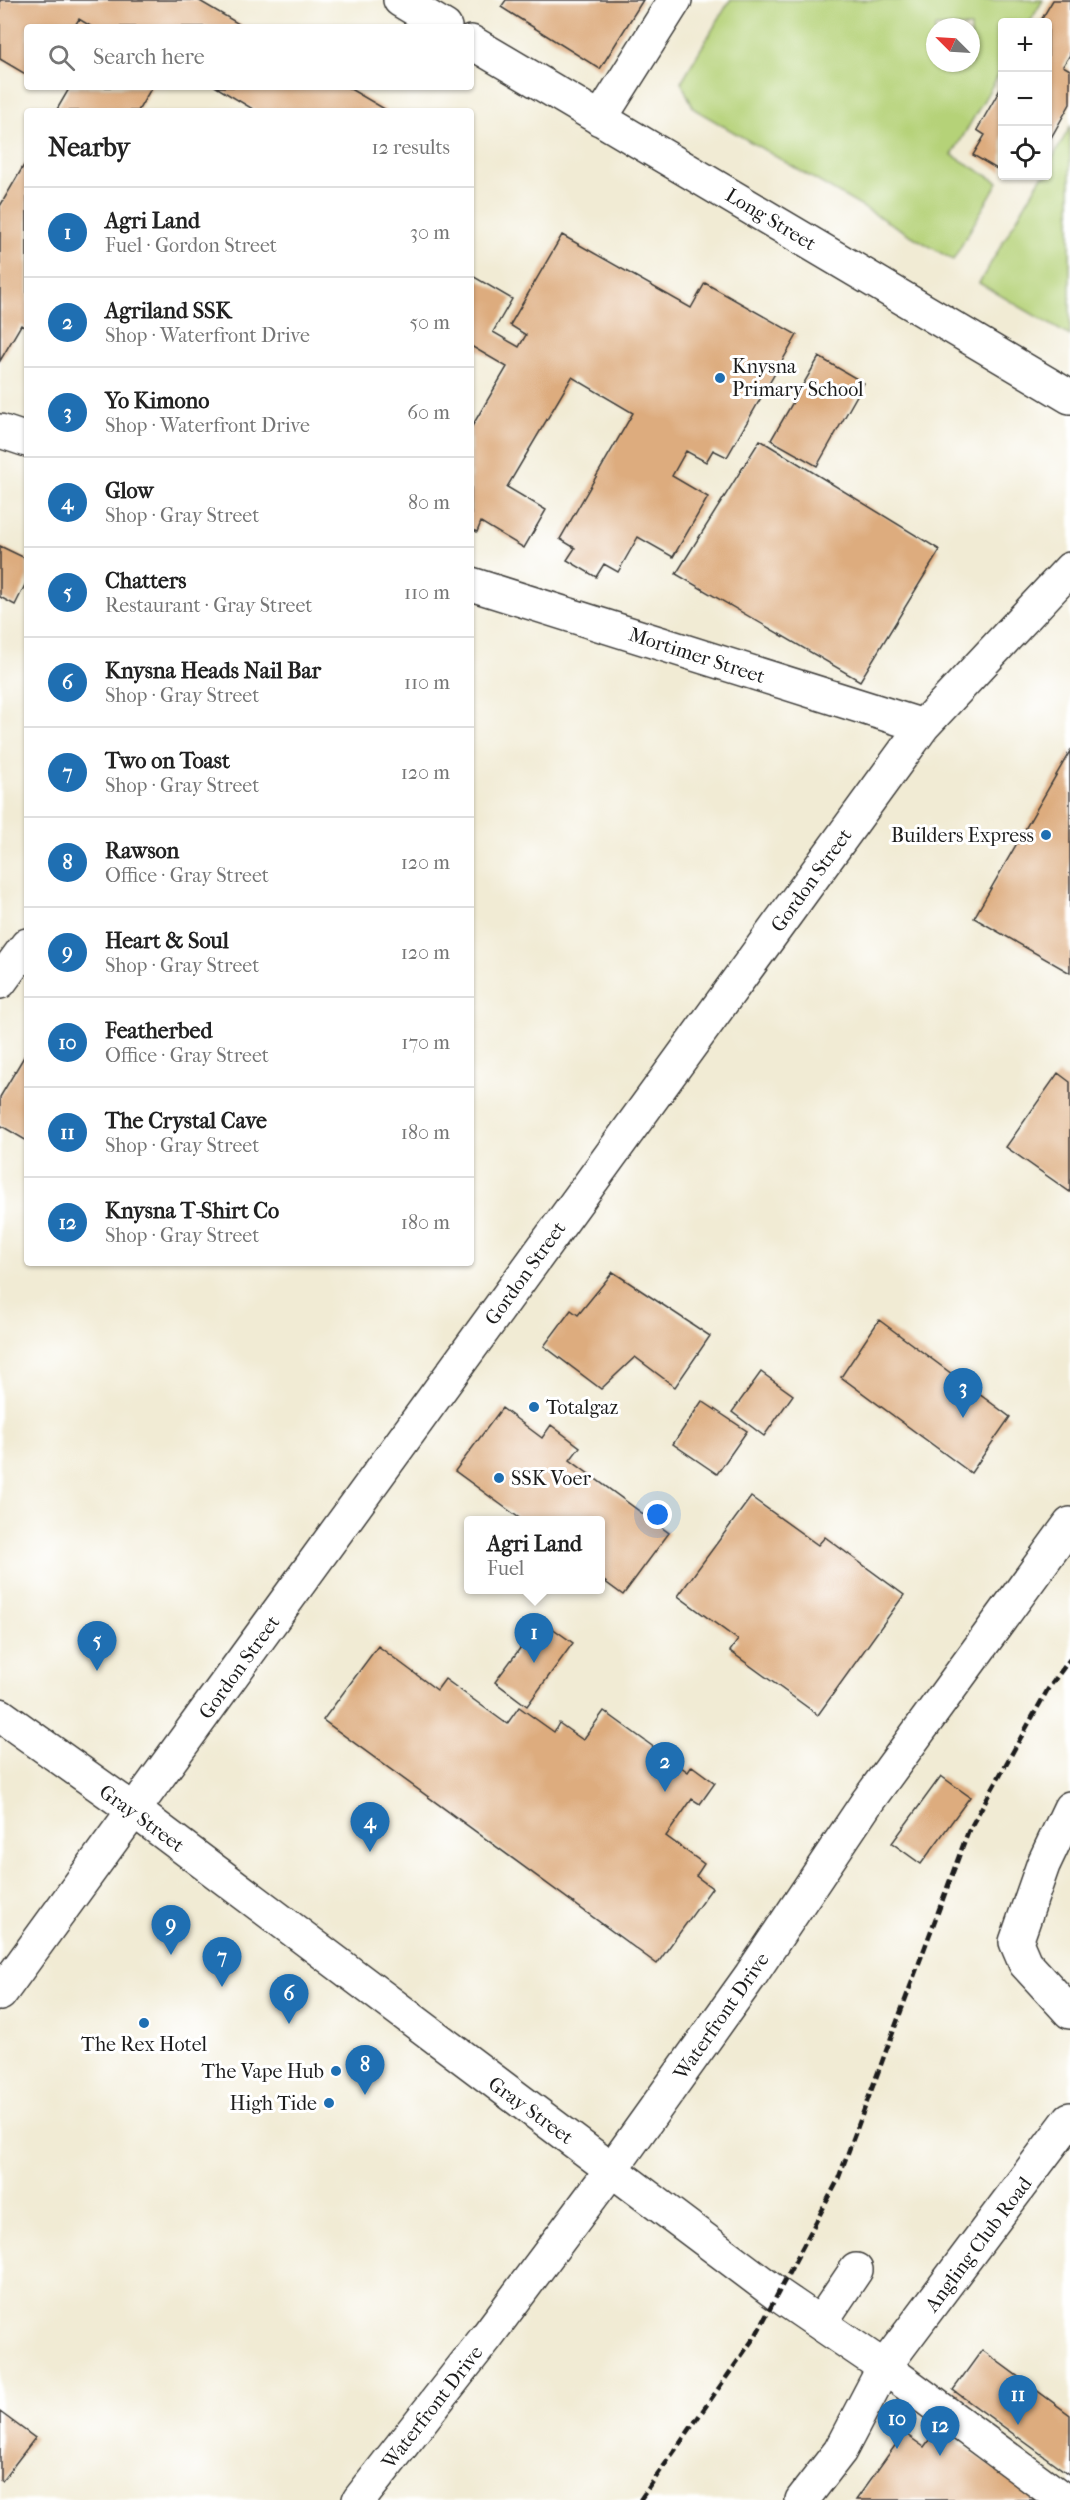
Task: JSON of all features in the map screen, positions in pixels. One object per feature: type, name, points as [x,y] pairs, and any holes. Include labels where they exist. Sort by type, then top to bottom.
[{"type":"street","points":[[400,0],[440,24]]},
{"type":"street","points":[[600,119],[675,0]]},
{"type":"street","name":"Long Street","points":[[474,44],[1070,397]]},
{"type":"street","points":[[0,431],[24,439]]},
{"type":"street","name":"Gordon Street","points":[[0,1994],[923,726],[1070,569]]},
{"type":"street","name":"Mortimer Street","points":[[474,585],[923,726]]},
{"type":"street","points":[[0,982],[24,949]]},
{"type":"street","name":"Waterfront Drive","points":[[359,2500],[485,2339],[612,2169],[751,1975],[867,1802],[1070,1524]]},
{"type":"street","name":"Gray Street","points":[[0,1715],[135,1811],[477,2071],[612,2169],[777,2294],[884,2367],[1064,2500]]},
{"type":"street","points":[[1070,1808],[1043,1865],[1016,1942],[1025,1963],[1070,2012]]},
{"type":"street","name":"Angling Club Road","points":[[802,2500],[840,2451],[884,2367],[1070,2119]]},
{"type":"street","points":[[821,2322],[856,2270]]},
{"type":"green space","points":[[730,0],[1043,0],[1032,18],[998,18],[998,76],[952,155],[998,182],[953,260],[694,109],[681,82]]},
{"type":"green space","points":[[1070,127],[1070,336],[979,283],[1040,180],[1052,180],[1052,159]]},
{"type":"building","points":[[0,0],[198,0],[239,24],[87,24],[79,19],[76,24],[24,24],[24,73],[0,59]]},
{"type":"building","points":[[506,0],[643,0],[600,69],[501,7]]},
{"type":"building","points":[[1053,0],[1070,0],[1070,55],[1063,66],[1070,70],[1070,104],[1052,136],[1052,18],[1042,18]]},
{"type":"building","points":[[68,90],[150,90],[140,108],[58,108]]},
{"type":"building","points":[[221,90],[352,90],[383,108],[251,108]]},
{"type":"building","points":[[998,93],[998,170],[973,155],[985,135],[977,130]]},
{"type":"building","points":[[24,165],[24,327],[21,325],[0,361],[0,206]]},
{"type":"building","points":[[562,235],[691,308],[705,283],[797,335],[727,457],[713,450],[706,462],[686,451],[672,476],[708,497],[673,557],[638,537],[618,572],[604,564],[596,577],[567,560],[575,548],[560,539],[633,413],[572,377],[507,487],[546,510],[524,548],[481,522],[477,532],[474,530],[474,423],[507,367],[474,348],[474,277],[512,299],[493,332],[519,347],[526,335],[510,325]]},
{"type":"building","points":[[819,357],[864,383],[817,466],[771,440]]},
{"type":"building","points":[[760,440],[940,550],[860,681],[676,574]]},
{"type":"building","points":[[0,546],[24,558],[24,587],[15,605],[0,597]]},
{"type":"building","name":"Builders Express","points":[[1070,751],[1070,973],[974,918]]},
{"type":"building","points":[[24,1057],[24,1139],[0,1125],[0,1097]]},
{"type":"building","points":[[1058,1073],[1070,1082],[1070,1192],[1006,1147]]},
{"type":"building","points":[[613,1272],[710,1336],[675,1387],[635,1357],[601,1389],[544,1346],[571,1310],[578,1315]]},
{"type":"building","points":[[879,1320],[1010,1417],[971,1473],[841,1377]]},
{"type":"building","points":[[761,1372],[793,1395],[764,1436],[732,1412]]},
{"type":"building","points":[[702,1401],[747,1431],[717,1474],[673,1444]]},
{"type":"building","points":[[502,1408],[542,1438],[551,1425],[580,1447],[570,1460],[669,1533],[623,1595],[605,1582],[605,1516],[517,1516],[455,1471]]},
{"type":"building","points":[[751,1497],[818,1545],[825,1537],[904,1595],[818,1715],[730,1651],[738,1640],[678,1596]]},
{"type":"building","points":[[541,1620],[573,1643],[527,1706],[495,1682]]},
{"type":"building","points":[[378,1646],[437,1690],[445,1679],[507,1724],[519,1707],[554,1732],[559,1723],[583,1740],[604,1711],[688,1772],[692,1766],[715,1783],[700,1804],[692,1799],[666,1836],[704,1864],[696,1876],[712,1888],[657,1964],[323,1720]]},
{"type":"building","points":[[941,1776],[970,1797],[921,1864],[892,1843]]},
{"type":"building","points":[[982,2350],[1070,2415],[1070,2475],[953,2390]]},
{"type":"building","points":[[0,2412],[35,2438],[2,2481],[0,2480]]},
{"type":"building","points":[[938,2428],[1038,2500],[856,2500],[904,2433],[924,2447]]},
{"type":"railway","points":[[640,2500],[756,2335],[837,2182],[968,1832],[1048,1689],[1070,1659]]},
{"type":"place","name":"Knysna Primary School","points":[[720,378]]},
{"type":"place","name":"Builders Express","points":[[1046,835]]},
{"type":"place","name":"Totalgaz","points":[[534,1407]]},
{"type":"place","name":"Yo Kimono","points":[[963,1418]]},
{"type":"place","name":"SSK Voer","points":[[499,1478]]},
{"type":"place","name":"Agri Land","points":[[534,1663]]},
{"type":"place","name":"Chatters","points":[[97,1671]]},
{"type":"place","name":"Agriland SSK","points":[[665,1792]]},
{"type":"place","name":"Glow","points":[[370,1852]]},
{"type":"place","name":"Heart & Soul","points":[[171,1955]]},
{"type":"place","name":"Two on Toast","points":[[222,1987]]},
{"type":"place","name":"The Rex Hotel","points":[[144,2023]]},
{"type":"place","name":"Knysna Heads Nail Bar","points":[[289,2024]]},
{"type":"place","name":"The Vape Hub","points":[[336,2071]]},
{"type":"place","name":"Rawson","points":[[365,2095]]},
{"type":"place","name":"High Tide","points":[[329,2103]]},
{"type":"place","name":"The Crystal Cave","points":[[1018,2425]]},
{"type":"place","name":"Featherbed","points":[[897,2449]]},
{"type":"place","name":"Knysna T-Shirt Co","points":[[940,2456]]}]
